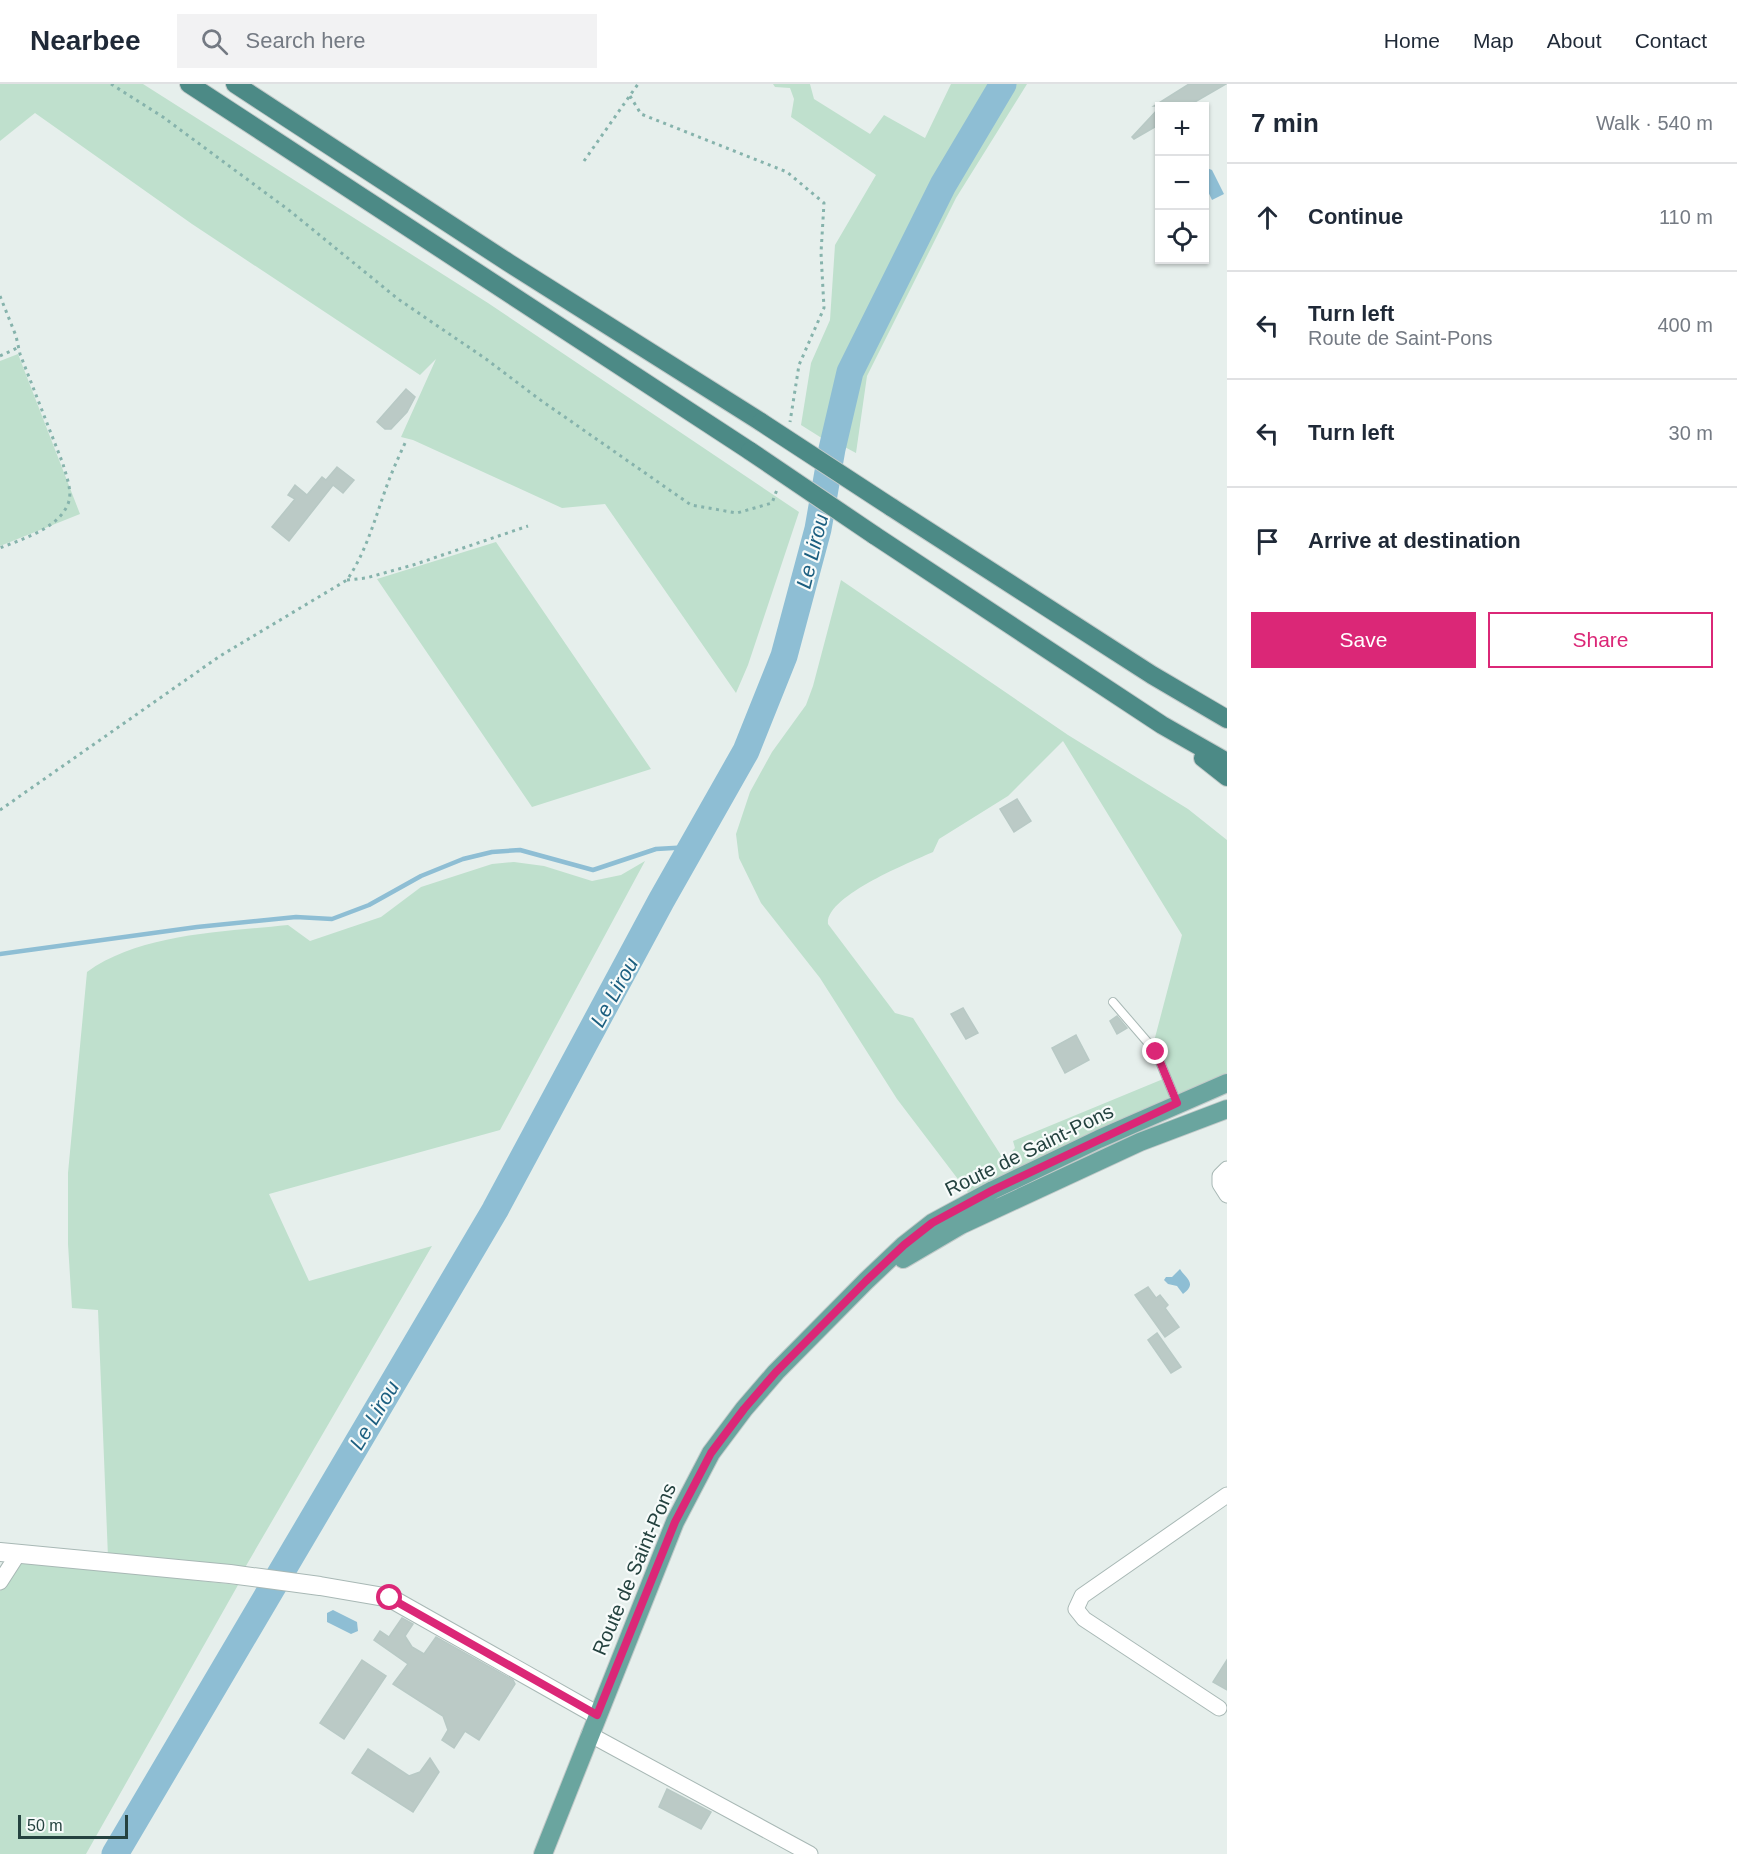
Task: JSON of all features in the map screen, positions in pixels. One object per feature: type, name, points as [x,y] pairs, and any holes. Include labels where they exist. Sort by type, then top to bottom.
[{"type":"highway","points":[[189,84],[750,451],[1162,725],[1227,762]]},
{"type":"highway","points":[[236,84],[564,299],[686,373],[1152,675],[1227,719]]},
{"type":"highway","points":[[1152,675],[1227,713]]},
{"type":"highway","points":[[1162,725],[1227,777]]},
{"type":"main road","name":"Route de Saint-Pons","points":[[543,1854],[675,1522],[711,1453],[744,1409],[776,1372],[866,1281],[904,1245],[932,1223],[993,1190],[1177,1103],[1227,1083]]},
{"type":"main road","name":"Route de Saint-Pons","points":[[866,1281],[961,1225],[1140,1143],[1227,1109]]},
{"type":"street","points":[[1227,1169],[1220,1176],[1220,1184],[1227,1195]]},
{"type":"street","points":[[1219,1708],[1084,1619],[1076,1609],[1082,1596],[1227,1495]]},
{"type":"street","points":[[0,1582],[9,1553],[230,1574],[390,1598],[597,1715]]},
{"type":"street","points":[[589,1734],[810,1854]]},
{"type":"lane","points":[[1113,1002],[1156,1052],[1177,1103]]},
{"type":"path","points":[[584,161],[638,84]]},
{"type":"path","points":[[0,296],[69,482],[69,501],[59,516],[43,530],[0,548]]},
{"type":"path","points":[[0,356],[18,347]]},
{"type":"path","points":[[0,810],[220,656],[347,579],[358,564],[389,479],[406,441]]},
{"type":"path","points":[[347,579],[366,578],[413,565],[528,526]]},
{"type":"green space","points":[[0,84],[143,84],[488,303],[799,512],[748,665],[736,693],[605,504],[562,508],[413,440],[401,437],[436,359],[420,375],[192,224],[35,113],[0,141]]},
{"type":"green space","points":[[773,84],[810,84],[814,99],[870,134],[884,115],[925,138],[951,84],[994,84],[915,223],[862,330],[844,376],[828,442],[801,425],[811,363],[830,320],[835,245],[876,175],[791,117],[794,99],[790,88],[775,87]]},
{"type":"green space","points":[[1011,84],[1027,84],[956,198],[867,376],[856,453],[839,444],[856,371],[949,187]]},
{"type":"green space","points":[[18,354],[80,514],[0,546],[0,361]]},
{"type":"green space","points":[[496,542],[651,769],[532,807],[377,579]]},
{"type":"green space","points":[[841,580],[1068,735],[1188,809],[1227,840],[1227,1078],[970,1195],[897,1099],[820,978],[761,903],[739,858],[736,834],[750,792],[772,752],[806,705]],"holes":[[[1063,741],[1182,935],[1152,1049],[1168,1077],[1013,1141],[1015,1148],[1004,1160],[913,1018],[895,1013],[828,924],[831,913],[840,902],[871,881],[933,852],[939,839],[1008,796]]]},
{"type":"green space","points":[[645,861],[500,1130],[269,1194],[309,1281],[432,1246],[243,1571],[108,1557],[98,1310],[72,1308],[68,1244],[68,1173],[87,972],[132,949],[184,936],[288,925],[310,941],[381,917],[421,887],[492,864],[514,862],[544,866],[592,881],[621,875]]},
{"type":"green space","points":[[20,1561],[238,1585],[86,1854],[0,1854],[0,1591]]},
{"type":"water","points":[[1209,169],[1212,170],[1224,194],[1212,200],[1209,194]]},
{"type":"water","points":[[1180,1269],[1190,1284],[1183,1294],[1177,1286],[1168,1284],[1164,1280],[1166,1277],[1172,1277]]},
{"type":"water","points":[[333,1610],[357,1622],[358,1631],[351,1634],[327,1622],[327,1613]]},
{"type":"building","points":[[1189,84],[1226,84],[1195,102],[1160,102]]},
{"type":"building","points":[[1155,112],[1155,127],[1134,139],[1132,137]]},
{"type":"building","points":[[406,389],[415,397],[407,412],[391,429],[385,429],[377,422]]},
{"type":"building","points":[[337,467],[354,480],[343,493],[333,485],[289,541],[272,527],[295,499],[288,495],[295,485],[307,495],[322,477],[326,480]]},
{"type":"building","points":[[1017,799],[1031,821],[1014,832],[1000,809]]},
{"type":"building","points":[[963,1008],[978,1033],[966,1039],[951,1014]]},
{"type":"building","points":[[1117,1016],[1127,1028],[1117,1034],[1110,1021]]},
{"type":"building","points":[[1076,1035],[1089,1060],[1065,1073],[1052,1048]]},
{"type":"building","points":[[1148,1287],[1156,1298],[1160,1295],[1168,1305],[1165,1308],[1179,1327],[1165,1337],[1135,1295]]},
{"type":"building","points":[[1157,1333],[1181,1367],[1171,1373],[1148,1340]]},
{"type":"building","points":[[402,1618],[413,1624],[405,1636],[412,1647],[424,1654],[436,1637],[513,1680],[515,1684],[479,1740],[465,1731],[454,1748],[442,1740],[448,1730],[443,1716],[393,1684],[408,1664],[374,1640],[380,1631],[389,1637]]},
{"type":"building","points":[[362,1660],[386,1676],[344,1739],[320,1723]]},
{"type":"building","points":[[1227,1660],[1227,1690],[1213,1682]]},
{"type":"building","points":[[368,1749],[409,1776],[420,1772],[430,1758],[439,1772],[413,1812],[352,1773]]},
{"type":"building","points":[[667,1789],[711,1812],[701,1829],[659,1807]]},
{"type":"waterway","name":"Le Lirou","points":[[115,1854],[495,1210],[661,901],[746,751],[784,656],[818,529],[832,449],[850,372],[943,185],[1003,84]]},
{"type":"waterway","points":[[0,954],[197,927],[296,917],[332,919],[369,905],[421,876],[463,859],[492,852],[520,850],[593,870],[656,849],[691,847]]},
{"type":"route","points":[[390,1598],[597,1715],[675,1522],[711,1453],[744,1409],[776,1372],[847,1300],[904,1245],[932,1223],[993,1190],[1177,1103],[1156,1052]]}]
